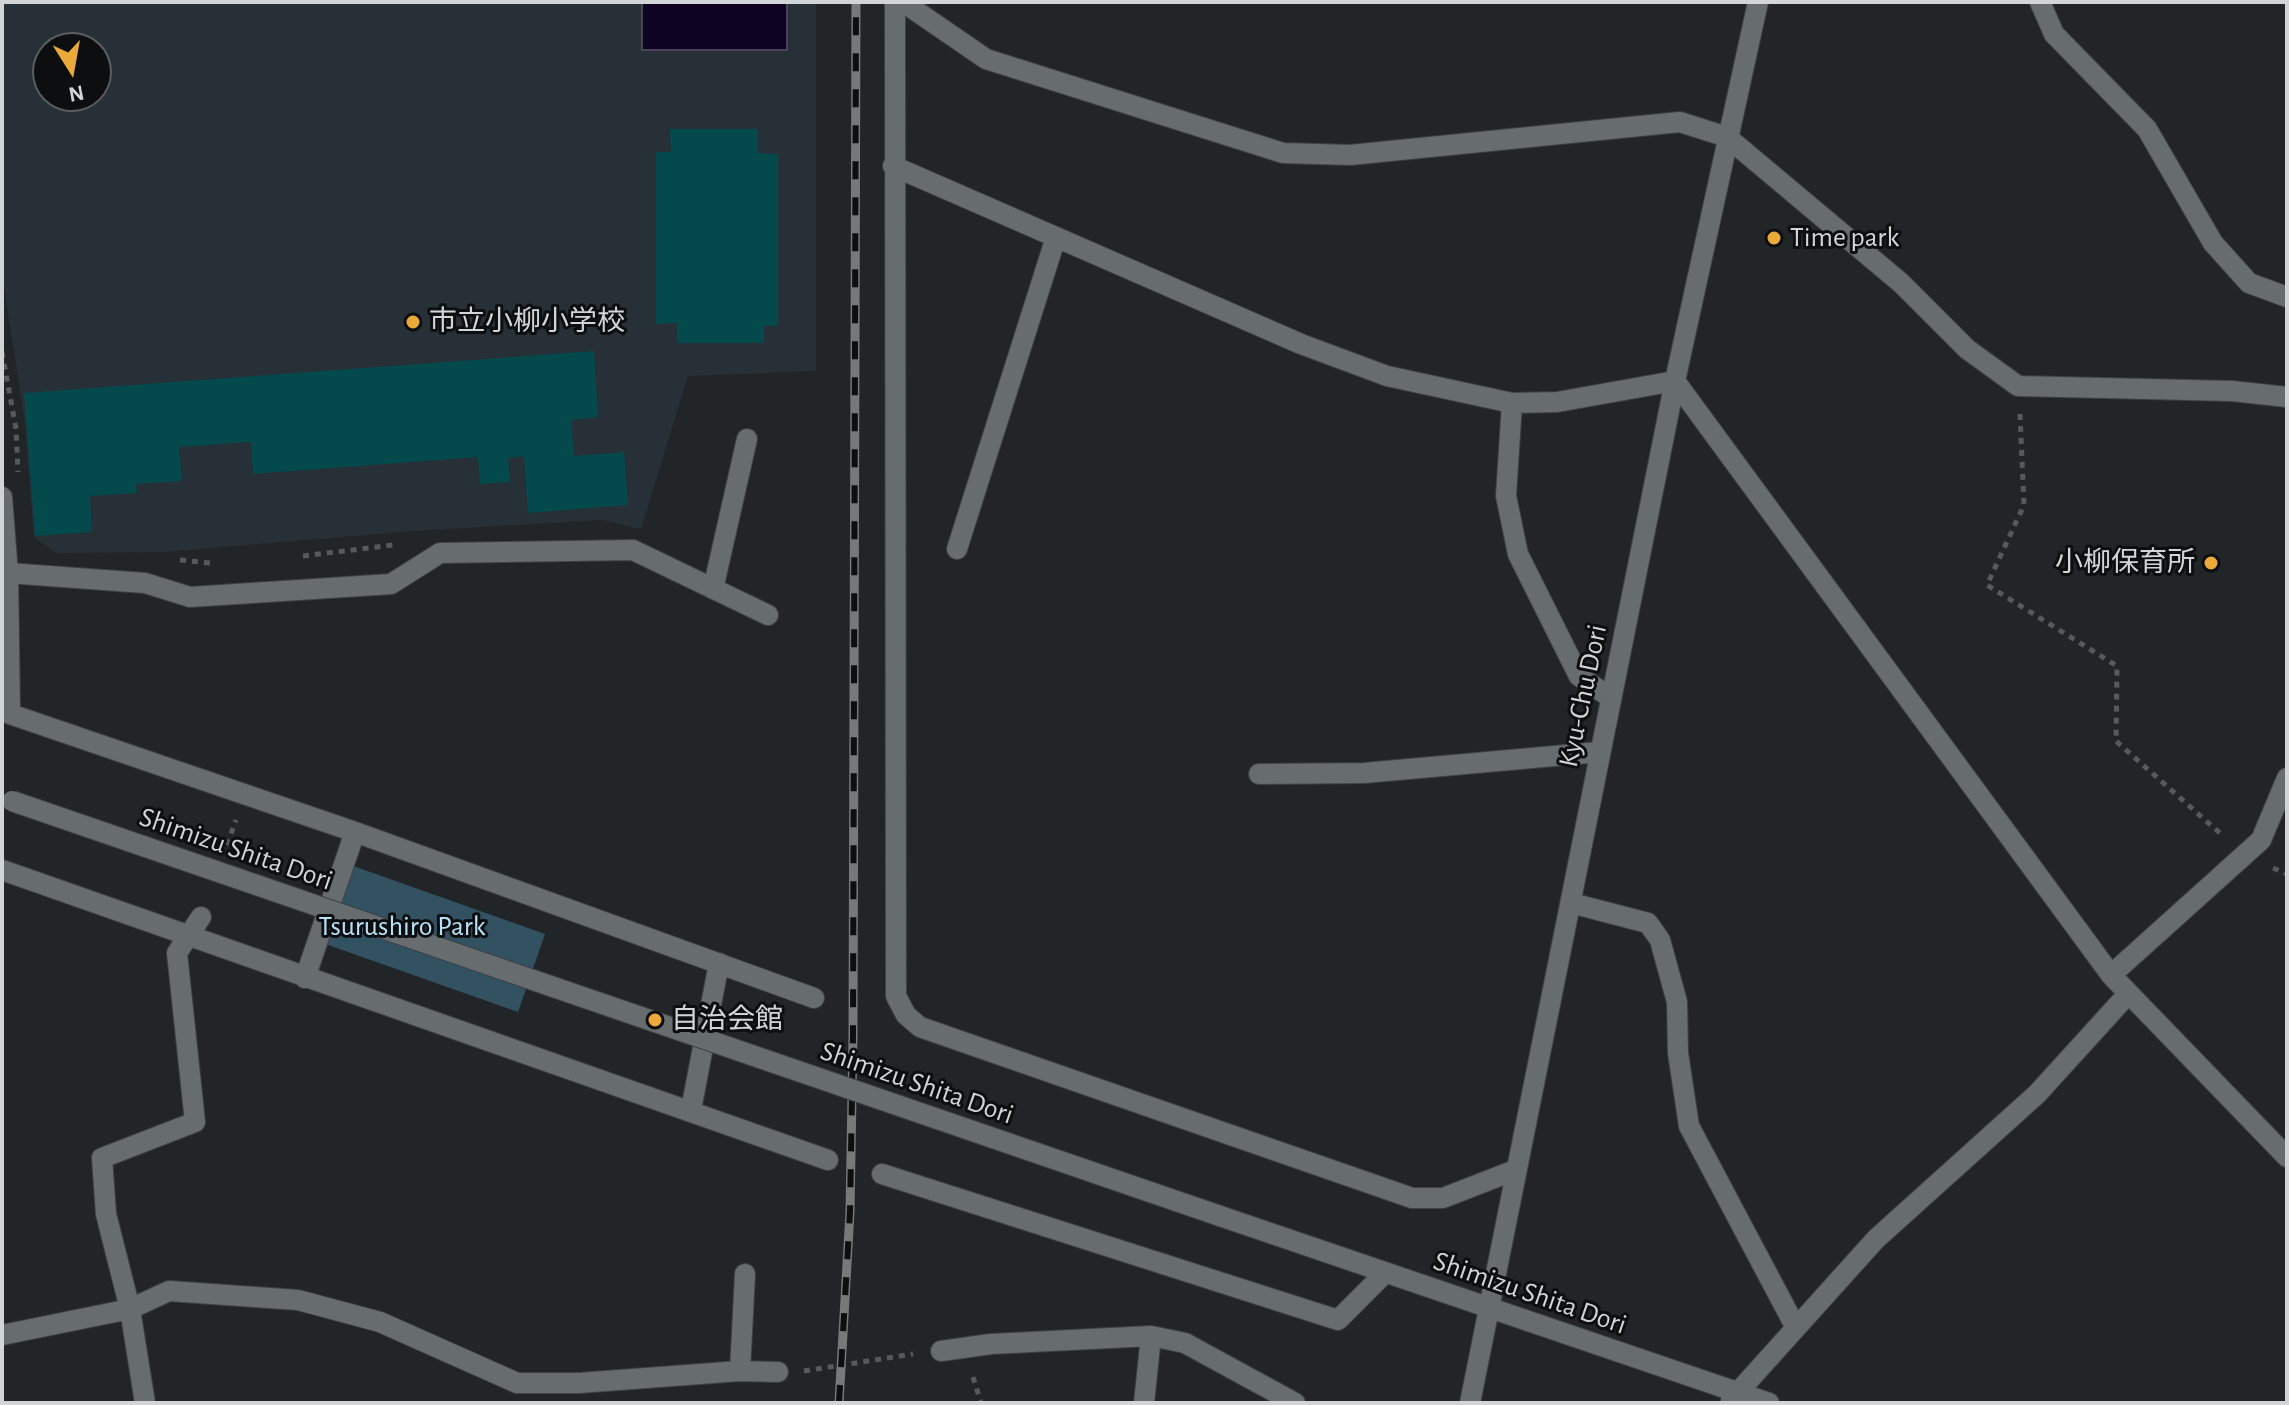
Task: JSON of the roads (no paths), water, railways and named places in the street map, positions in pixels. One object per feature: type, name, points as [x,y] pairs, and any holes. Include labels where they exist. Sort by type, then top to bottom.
[{"type":"street","points":[[895,2],[896,996],[906,1015],[920,1027],[1412,1198],[1443,1198],[1515,1170]]},
{"type":"street","points":[[903,2],[986,59],[1283,153],[1350,155],[1680,122],[1727,137],[1901,283],[1967,349],[2018,386],[2232,391],[2287,397]]},
{"type":"street","name":"Kyu-Chu Dori","points":[[1470,1403],[1675,381],[1758,2]]},
{"type":"street","points":[[2040,2],[2054,34],[2147,129],[2213,243],[2249,283],[2287,297]]},
{"type":"street","points":[[893,166],[1301,344],[1387,376],[1512,403],[1557,402],[1675,381],[2111,975],[2192,1055],[2287,1157]]},
{"type":"street","points":[[957,549],[1056,237]]},
{"type":"street","points":[[1512,403],[1506,496],[1518,554],[1579,676],[1611,698]]},
{"type":"street","points":[[713,589],[747,439]]},
{"type":"street","points":[[2,497],[8,573],[6,713],[355,832],[814,998]]},
{"type":"street","points":[[8,573],[145,583],[190,597],[391,584],[440,553],[529,549],[633,550],[768,615]]},
{"type":"street","points":[[1259,774],[1364,773],[1599,752]]},
{"type":"street","points":[[2111,975],[2261,840],[2287,778]]},
{"type":"street","name":"Shimizu Shita Dori","points":[[7,800],[1489,1309],[1734,1398],[1769,1403]]},
{"type":"street","points":[[305,978],[355,832]]},
{"type":"street","points":[[2,870],[828,1160]]},
{"type":"street","points":[[1571,903],[1648,923],[1660,940],[1677,1002],[1678,1053],[1689,1126],[1795,1326]]},
{"type":"street","points":[[145,1403],[130,1309],[106,1214],[102,1158],[195,1122],[177,953],[190,938],[201,917]]},
{"type":"street","points":[[691,1110],[719,963]]},
{"type":"street","points":[[1734,1398],[1795,1326],[1876,1239],[2037,1094],[2128,994]]},
{"type":"street","points":[[882,1174],[1338,1320],[1385,1273]]},
{"type":"street","points":[[740,1371],[745,1274]]},
{"type":"street","points":[[2,1335],[130,1309],[169,1291],[298,1300],[380,1322],[517,1383],[579,1383],[740,1371],[778,1372]]},
{"type":"street","points":[[941,1351],[991,1344],[1151,1336],[1185,1343],[1295,1403]]},
{"type":"street","points":[[1144,1403],[1151,1336]]},
{"type":"railway","points":[[839,1403],[850,1212],[853,1036],[856,2]]},
{"type":"place","name":"Time park","points":[[1774,238]]},
{"type":"place","name":"市立小柳小学校","points":[[413,322]]},
{"type":"place","name":"小柳保育所","points":[[2211,563]]},
{"type":"place","name":"自治会館","points":[[655,1020]]},
{"type":"park label","name":"Tsurushiro Park","points":[[402,927]]}]
